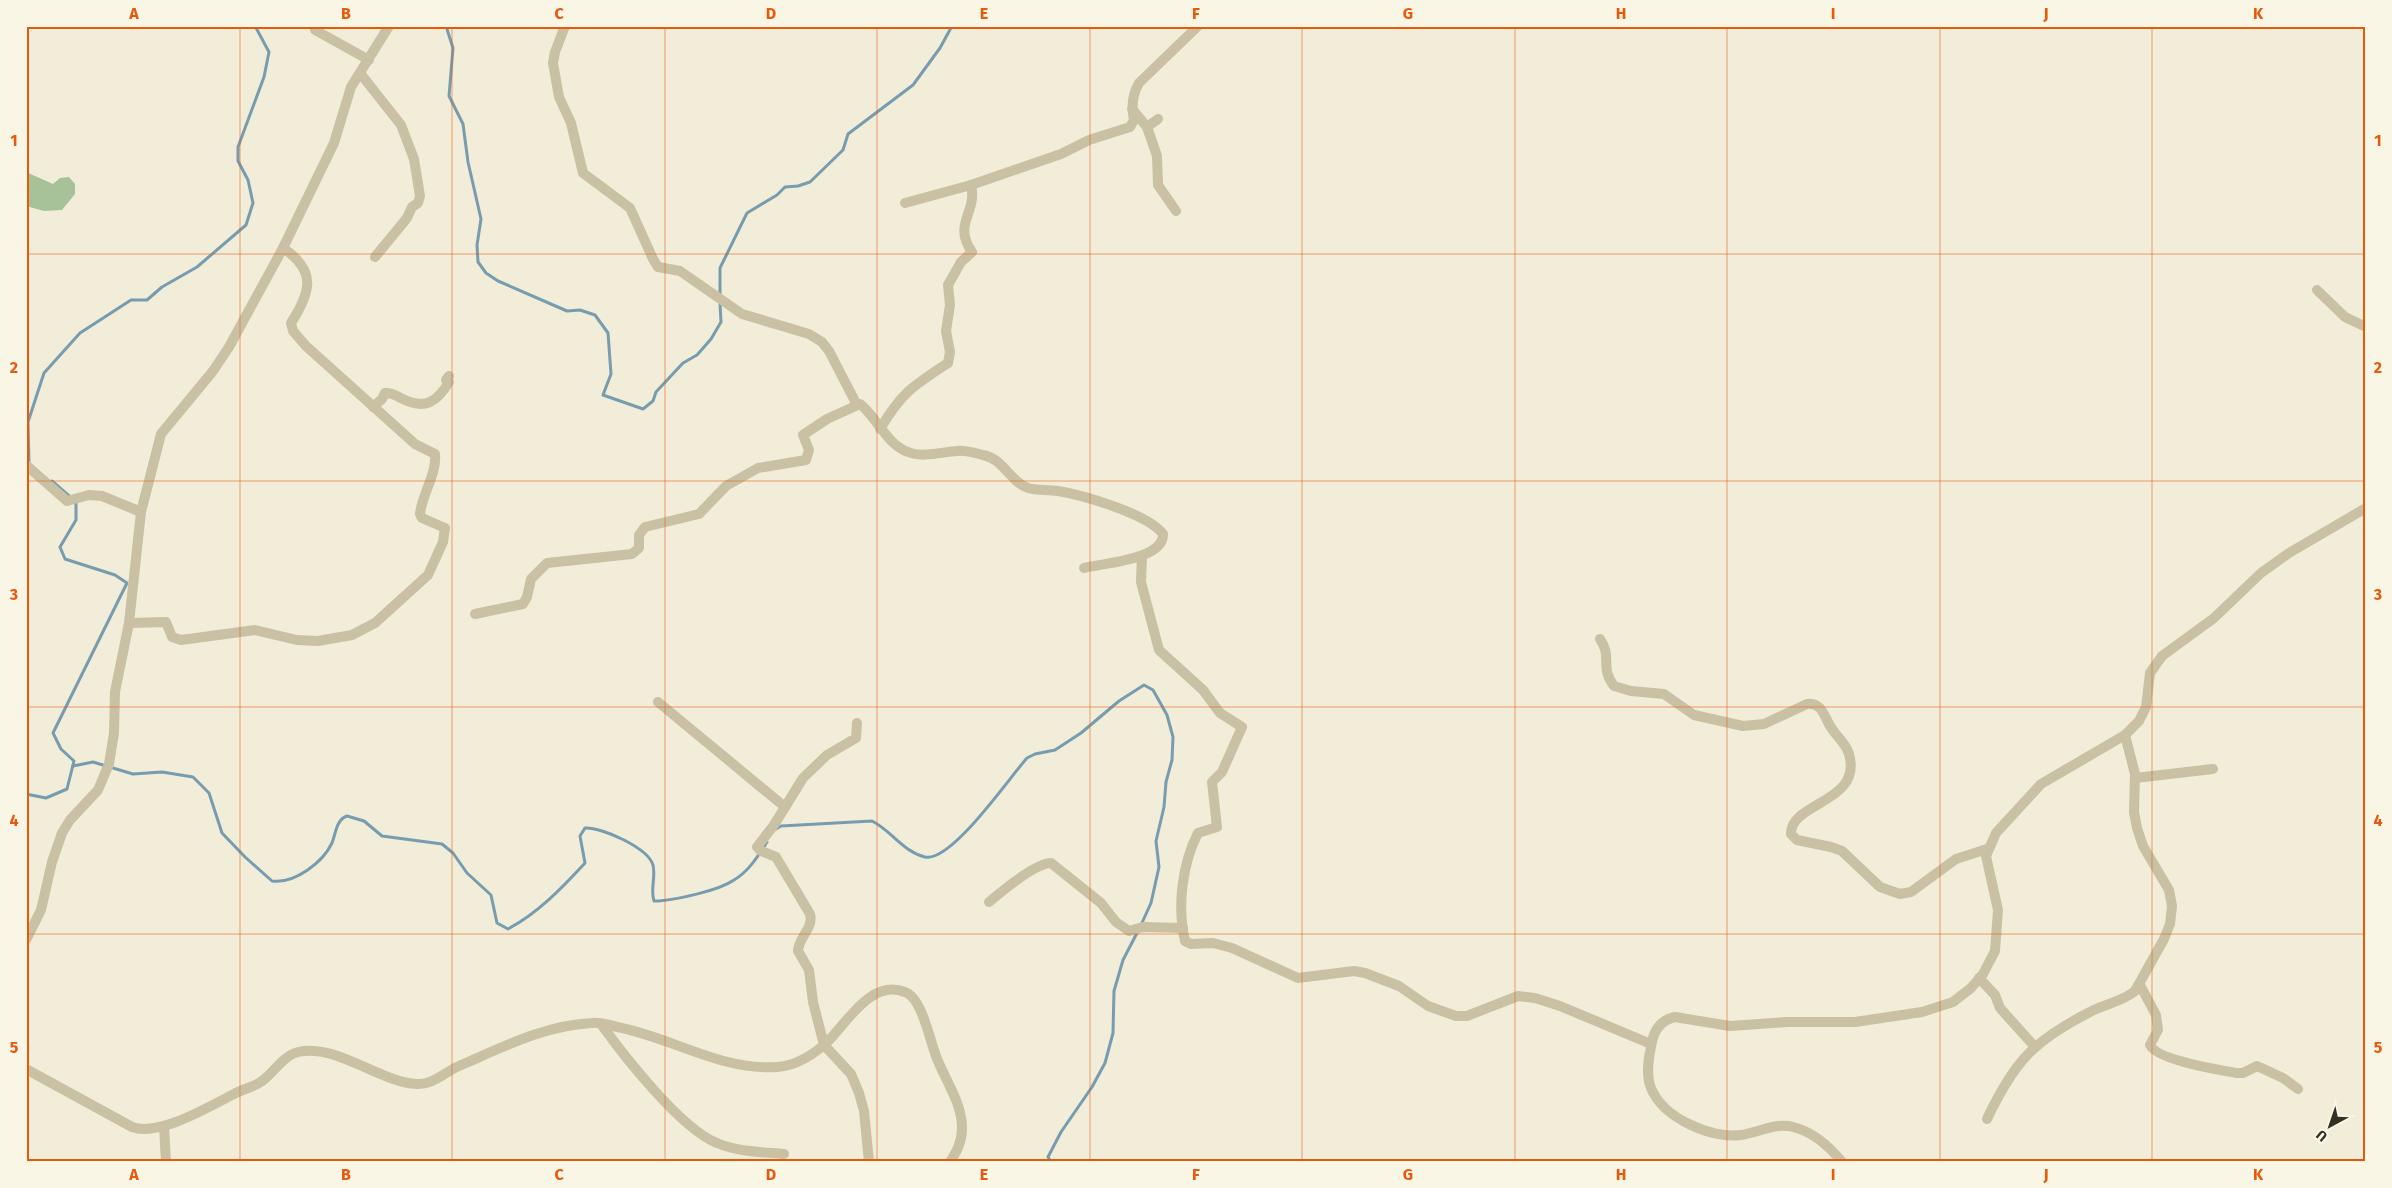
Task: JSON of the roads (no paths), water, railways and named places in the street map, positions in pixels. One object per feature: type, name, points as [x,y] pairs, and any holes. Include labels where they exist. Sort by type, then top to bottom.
[{"type":"street","points":[[26,940],[40,910],[52,862],[62,833],[70,820],[98,790],[109,764],[114,733],[115,692],[129,623],[141,512],[145,490],[163,429],[222,359],[283,248],[334,143],[348,93],[389,26]]},
{"type":"street","points":[[565,26],[553,56],[553,63],[559,96],[571,123],[583,173],[630,208],[657,265],[676,269],[750,318],[809,334],[822,342],[857,405]]},
{"type":"street","points":[[905,202],[971,185],[1070,151],[1104,134],[1126,129],[1134,120],[1132,108],[1134,91],[1143,78],[1198,26]]},
{"type":"street","points":[[315,30],[369,60]]},
{"type":"street","points":[[360,73],[401,125],[414,159],[420,196],[418,203],[412,207],[407,218],[375,257]]},
{"type":"street","points":[[1132,108],[1147,127],[1157,156],[1158,186],[1176,211]]},
{"type":"street","points":[[1147,127],[1158,119]]},
{"type":"street","points":[[880,429],[896,403],[912,386],[948,363],[950,352],[946,331],[950,305],[948,285],[961,262],[972,252],[967,244],[963,228],[971,205],[971,185]]},
{"type":"street","points":[[129,623],[166,622],[172,637],[181,640],[255,630],[289,639],[318,641],[352,635],[375,623],[428,575],[446,531],[442,525],[422,518],[420,514],[425,491],[434,467],[435,454],[415,444],[306,346],[293,331],[291,323],[302,306],[309,282],[304,268],[294,256],[283,248]]},
{"type":"street","points":[[2317,290],[2345,317],[2366,327]]},
{"type":"street","points":[[373,407],[382,399],[385,393],[391,392],[413,404],[425,404],[438,397],[448,382],[446,380],[449,376]]},
{"type":"street","points":[[475,614],[523,604],[528,597],[531,579],[547,563],[632,554],[638,548],[639,535],[645,527],[699,514],[726,486],[758,468],[806,460],[809,450],[803,435],[828,419],[860,404],[880,429],[909,453],[958,451],[986,455],[1001,464],[1019,484],[1028,488],[1056,490],[1093,499],[1139,518],[1161,531],[1164,536],[1156,548],[1142,556],[1084,568]]},
{"type":"street","points":[[26,465],[70,501],[89,495],[102,496],[141,512]]},
{"type":"street","points":[[1842,1162],[1822,1141],[1794,1127],[1777,1126],[1741,1135],[1720,1135],[1704,1131],[1686,1122],[1662,1104],[1651,1089],[1648,1066],[1651,1044],[1659,1026],[1668,1018],[1675,1017],[1730,1026],[1787,1022],[1856,1022],[1922,1012],[1944,1006],[1963,995],[1979,978],[1994,950],[1998,931],[1998,910],[1987,866],[1987,849],[1996,833],[2041,784],[2125,735],[2139,721],[2146,706],[2150,673],[2162,656],[2214,618],[2261,573],[2289,553],[2366,508]]},
{"type":"street","points":[[1142,556],[1141,582],[1159,650],[1203,690],[1220,713],[1242,727],[1222,772],[1212,782],[1216,828],[1198,833],[1187,863],[1181,894],[1183,928],[1188,943],[1213,943],[1232,948],[1298,978],[1354,971],[1365,973],[1390,982],[1428,1006],[1456,1016],[1467,1016],[1518,996],[1536,998],[1651,1044]]},
{"type":"street","points":[[1600,639],[1607,650],[1606,673],[1614,686],[1631,691],[1664,694],[1687,712],[1704,718],[1743,726],[1764,724],[1807,704],[1812,703],[1817,706],[1829,726],[1847,747],[1850,770],[1847,780],[1840,790],[1832,798],[1794,823],[1791,834],[1797,840],[1831,847],[1842,852],[1880,887],[1900,894],[1911,892],[1956,859],[1987,849]]},
{"type":"street","points":[[658,702],[785,807]]},
{"type":"street","points":[[857,723],[856,738],[826,755],[802,778],[785,807],[757,847],[761,851],[776,857],[810,914],[810,924],[798,949],[808,966],[813,1002],[824,1045],[851,1074],[859,1094],[864,1111],[869,1162]]},
{"type":"street","points":[[1987,1119],[2004,1083],[2022,1058],[2034,1047],[2069,1022],[2100,1006],[2126,998],[2140,985],[2170,924],[2172,906],[2169,890],[2143,846],[2137,828],[2134,812],[2135,778],[2125,735]]},
{"type":"street","points":[[2135,778],[2213,768]]},
{"type":"street","points":[[989,902],[1007,887],[1039,866],[1051,863],[1101,903],[1116,922],[1129,931],[1143,926],[1183,928]]},
{"type":"street","points":[[1979,978],[1995,995],[2000,1008],[2034,1047]]},
{"type":"street","points":[[2140,985],[2156,1015],[2158,1030],[2150,1045],[2156,1053],[2196,1064],[2237,1072],[2244,1072],[2257,1066],[2283,1078],[2298,1089]]},
{"type":"street","points":[[26,1069],[132,1127],[142,1129],[164,1126],[259,1084],[285,1058],[299,1052],[324,1053],[367,1066],[400,1080],[421,1084],[429,1083],[456,1067],[532,1035],[592,1022],[659,1037],[734,1064],[780,1068],[794,1064],[824,1045],[844,1020],[873,996],[891,989],[910,994],[922,1015],[936,1058],[959,1108],[961,1141],[950,1162]]},
{"type":"street","points":[[601,1024],[654,1089],[693,1130],[716,1143],[738,1149],[784,1154]]},
{"type":"street","points":[[164,1126],[166,1162]]},
{"type":"waterway","points":[[29,463],[28,422],[44,373],[80,333],[131,300],[147,300],[162,287],[197,267],[246,225],[253,203],[248,180],[238,161],[238,147],[264,77],[269,52],[255,26]]},
{"type":"waterway","points":[[446,26],[453,48],[449,96],[463,124],[468,162],[481,219],[477,245],[478,262],[486,273],[498,281],[567,311],[580,310],[595,315],[608,333],[611,374],[603,395],[643,409],[653,401],[656,392],[683,363],[697,355],[711,339],[721,322],[720,303]]},
{"type":"waterway","points":[[720,296],[720,268],[747,213],[777,195],[785,187],[798,186],[810,182],[843,150],[848,134],[913,85],[940,48],[952,26]]},
{"type":"waterway","points":[[26,794],[46,798],[67,789],[74,761],[61,749],[53,733],[127,583],[115,575],[65,559],[60,547],[76,520],[76,502],[52,481]]},
{"type":"waterway","points":[[776,829],[781,826],[872,821],[903,846],[917,854],[925,857],[936,855],[964,834],[1027,758],[1035,754],[1055,750],[1081,733],[1119,701],[1144,685],[1153,690],[1167,715],[1173,737],[1172,760],[1166,782],[1164,807],[1156,841],[1159,867],[1151,903],[1141,925]]},
{"type":"waterway","points":[[73,766],[93,762],[133,774],[162,772],[193,777],[209,793],[222,833],[272,881],[290,879],[315,864],[328,850],[338,824],[347,816],[364,821],[382,836],[442,844],[453,853],[467,873],[491,895],[497,923],[508,929],[539,908],[585,863],[580,836],[585,828],[602,831],[624,840],[649,858],[654,870],[654,901],[698,894],[727,884],[749,868],[767,842]]},
{"type":"waterway","points":[[1051,1162],[1048,1157],[1061,1132],[1092,1087],[1105,1063],[1113,1033],[1114,991],[1123,960],[1138,931]]}]
